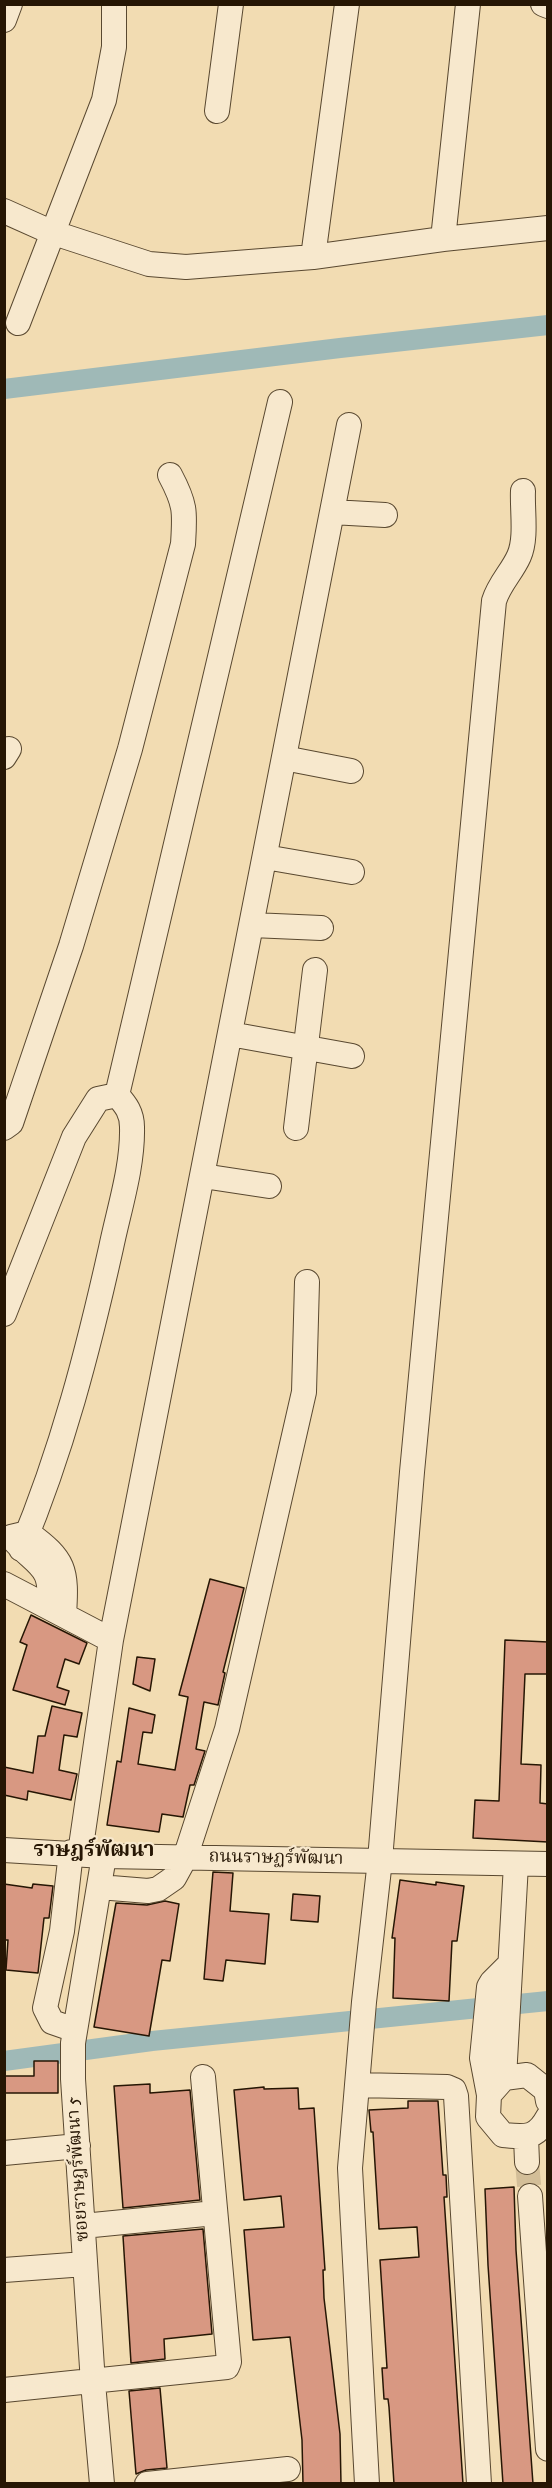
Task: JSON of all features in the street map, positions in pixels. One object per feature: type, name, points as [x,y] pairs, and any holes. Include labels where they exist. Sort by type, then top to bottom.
[{"type":"street","points":[[4,20],[10,4]]},
{"type":"street","points":[[18,323],[51,232],[104,100],[114,47],[114,4]]},
{"type":"street","points":[[217,111],[231,4]]},
{"type":"street","points":[[313,257],[347,4]]},
{"type":"street","points":[[443,239],[468,4]]},
{"type":"street","points":[[543,4],[548,6]]},
{"type":"street","points":[[4,211],[51,232],[149,264],[186,267],[313,257],[443,239],[548,228]]},
{"type":"street","points":[[117,1095],[280,402]]},
{"type":"street","points":[[74,2037],[52,2022],[45,2008],[62,1931],[111,1640],[349,425]]},
{"type":"street","points":[[4,1128],[11,1123],[71,946],[130,749],[183,544],[182,497],[170,476]]},
{"type":"street","points":[[367,2484],[350,2168],[364,2002],[380,1860],[412,1472],[494,601],[497,590],[519,557],[522,546],[523,491]]},
{"type":"street","points":[[332,512],[386,514]]},
{"type":"street","points":[[284,758],[351,771]]},
{"type":"street","points":[[265,857],[352,872]]},
{"type":"street","points":[[252,925],[321,928]]},
{"type":"street","points":[[296,1128],[315,970]]},
{"type":"street","points":[[230,1034],[352,1056]]},
{"type":"street","points":[[4,1314],[74,1137],[98,1099],[117,1095]]},
{"type":"street","points":[[56,1611],[66,1587],[63,1570],[56,1555],[16,1539],[57,1457],[88,1353],[130,1152],[132,1125],[128,1106],[117,1095]]},
{"type":"street","points":[[203,1176],[269,1186]]},
{"type":"street","points":[[99,1887],[148,1891],[158,1889],[174,1878],[185,1857],[230,1718],[304,1392],[307,1282]]},
{"type":"street","points":[[4,1584],[111,1640]]},
{"type":"street","name":"ถนนราษฏร์พัฒนา","points":[[4,1850],[104,1856],[548,1864]]},
{"type":"street","name":"ซอยราษฎร์พัฒนา 5","points":[[102,2484],[73,2079],[74,2037],[104,1856]]},
{"type":"street","points":[[516,1864],[496,2037],[482,2058],[496,2086],[488,2117],[503,2135],[526,2137],[541,2128],[548,2117]]},
{"type":"street","points":[[496,2086],[527,2075],[546,2090],[548,2101]]},
{"type":"street","points":[[4,2390],[93,2383],[227,2367],[229,2362],[203,2078]]},
{"type":"street","points":[[357,2085],[447,2087],[454,2090],[456,2096],[479,2484]]},
{"type":"street","points":[[526,2137],[527,2162]]},
{"type":"street","points":[[4,2153],[78,2145]]},
{"type":"street","points":[[530,2196],[548,2449]]},
{"type":"street","points":[[83,2226],[215,2213]]},
{"type":"street","points":[[4,2270],[86,2264]]},
{"type":"street","points":[[147,2484],[230,2479],[288,2469]]},
{"type":"building","points":[[210,1579],[244,1588],[223,1672],[225,1673],[218,1705],[204,1702],[196,1749],[205,1751],[194,1785],[190,1785],[183,1817],[162,1814],[159,1832],[107,1825],[117,1761],[121,1762],[129,1708],[155,1715],[152,1733],[143,1732],[138,1764],[175,1770],[188,1697],[179,1695]]},
{"type":"building","points":[[31,1615],[87,1643],[79,1664],[65,1659],[57,1687],[69,1691],[65,1705],[13,1690],[27,1645],[20,1642]]},
{"type":"building","points":[[505,1640],[548,1642],[548,1674],[525,1674],[521,1764],[541,1765],[540,1803],[548,1804],[548,1842],[473,1838],[475,1800],[499,1801]]},
{"type":"building","points":[[137,1657],[155,1659],[150,1691],[133,1684]]},
{"type":"building","points":[[52,1706],[82,1713],[77,1737],[64,1735],[59,1770],[77,1774],[71,1800],[28,1791],[27,1800],[4,1795],[4,1767],[33,1773],[38,1736],[45,1736]]},
{"type":"building","points":[[213,1872],[233,1873],[230,1911],[269,1914],[265,1964],[226,1960],[223,1981],[204,1979]]},
{"type":"building","points":[[400,1880],[464,1886],[457,1941],[452,1941],[449,2001],[393,1998],[395,1938],[392,1938]]},
{"type":"building","points":[[4,1884],[32,1888],[33,1884],[53,1886],[49,1918],[44,1918],[38,1973],[6,1970],[8,1940],[4,1940]]},
{"type":"building","points":[[293,1894],[320,1896],[318,1922],[291,1920]]},
{"type":"building","points":[[165,1901],[179,1904],[170,1961],[162,1960],[149,2036],[94,2027],[116,1903],[147,1905]]},
{"type":"building","points":[[34,2061],[58,2061],[58,2093],[4,2093],[4,2076],[34,2076]]},
{"type":"building","points":[[150,2084],[150,2093],[190,2090],[200,2200],[123,2208],[114,2086]]},
{"type":"building","points":[[264,2087],[264,2089],[298,2088],[299,2109],[314,2108],[325,2270],[323,2270],[324,2298],[340,2434],[341,2484],[303,2484],[302,2440],[290,2337],[253,2340],[244,2230],[284,2227],[281,2196],[244,2200],[234,2090]]},
{"type":"building","points":[[408,2101],[438,2101],[443,2175],[446,2175],[447,2197],[444,2197],[463,2484],[394,2484],[389,2407],[388,2399],[384,2399],[382,2368],[387,2368],[380,2260],[419,2257],[417,2227],[379,2229],[373,2132],[371,2132],[369,2110],[408,2108]]},
{"type":"building","points":[[514,2187],[516,2250],[533,2484],[503,2484],[488,2265],[485,2189]]},
{"type":"building","points":[[203,2229],[212,2334],[164,2339],[165,2359],[131,2363],[123,2236]]},
{"type":"building","points":[[160,2388],[167,2468],[146,2470],[136,2474],[129,2391]]},
{"type":"waterway","points":[[4,389],[548,325]]},
{"type":"waterway","points":[[4,2061],[152,2041],[548,2001]]},
{"type":"tunnel","points":[[527,2162],[530,2196]]},
{"type":"district","name":"ราษฎร์พัฒนา","points":[[94,1852]]}]
